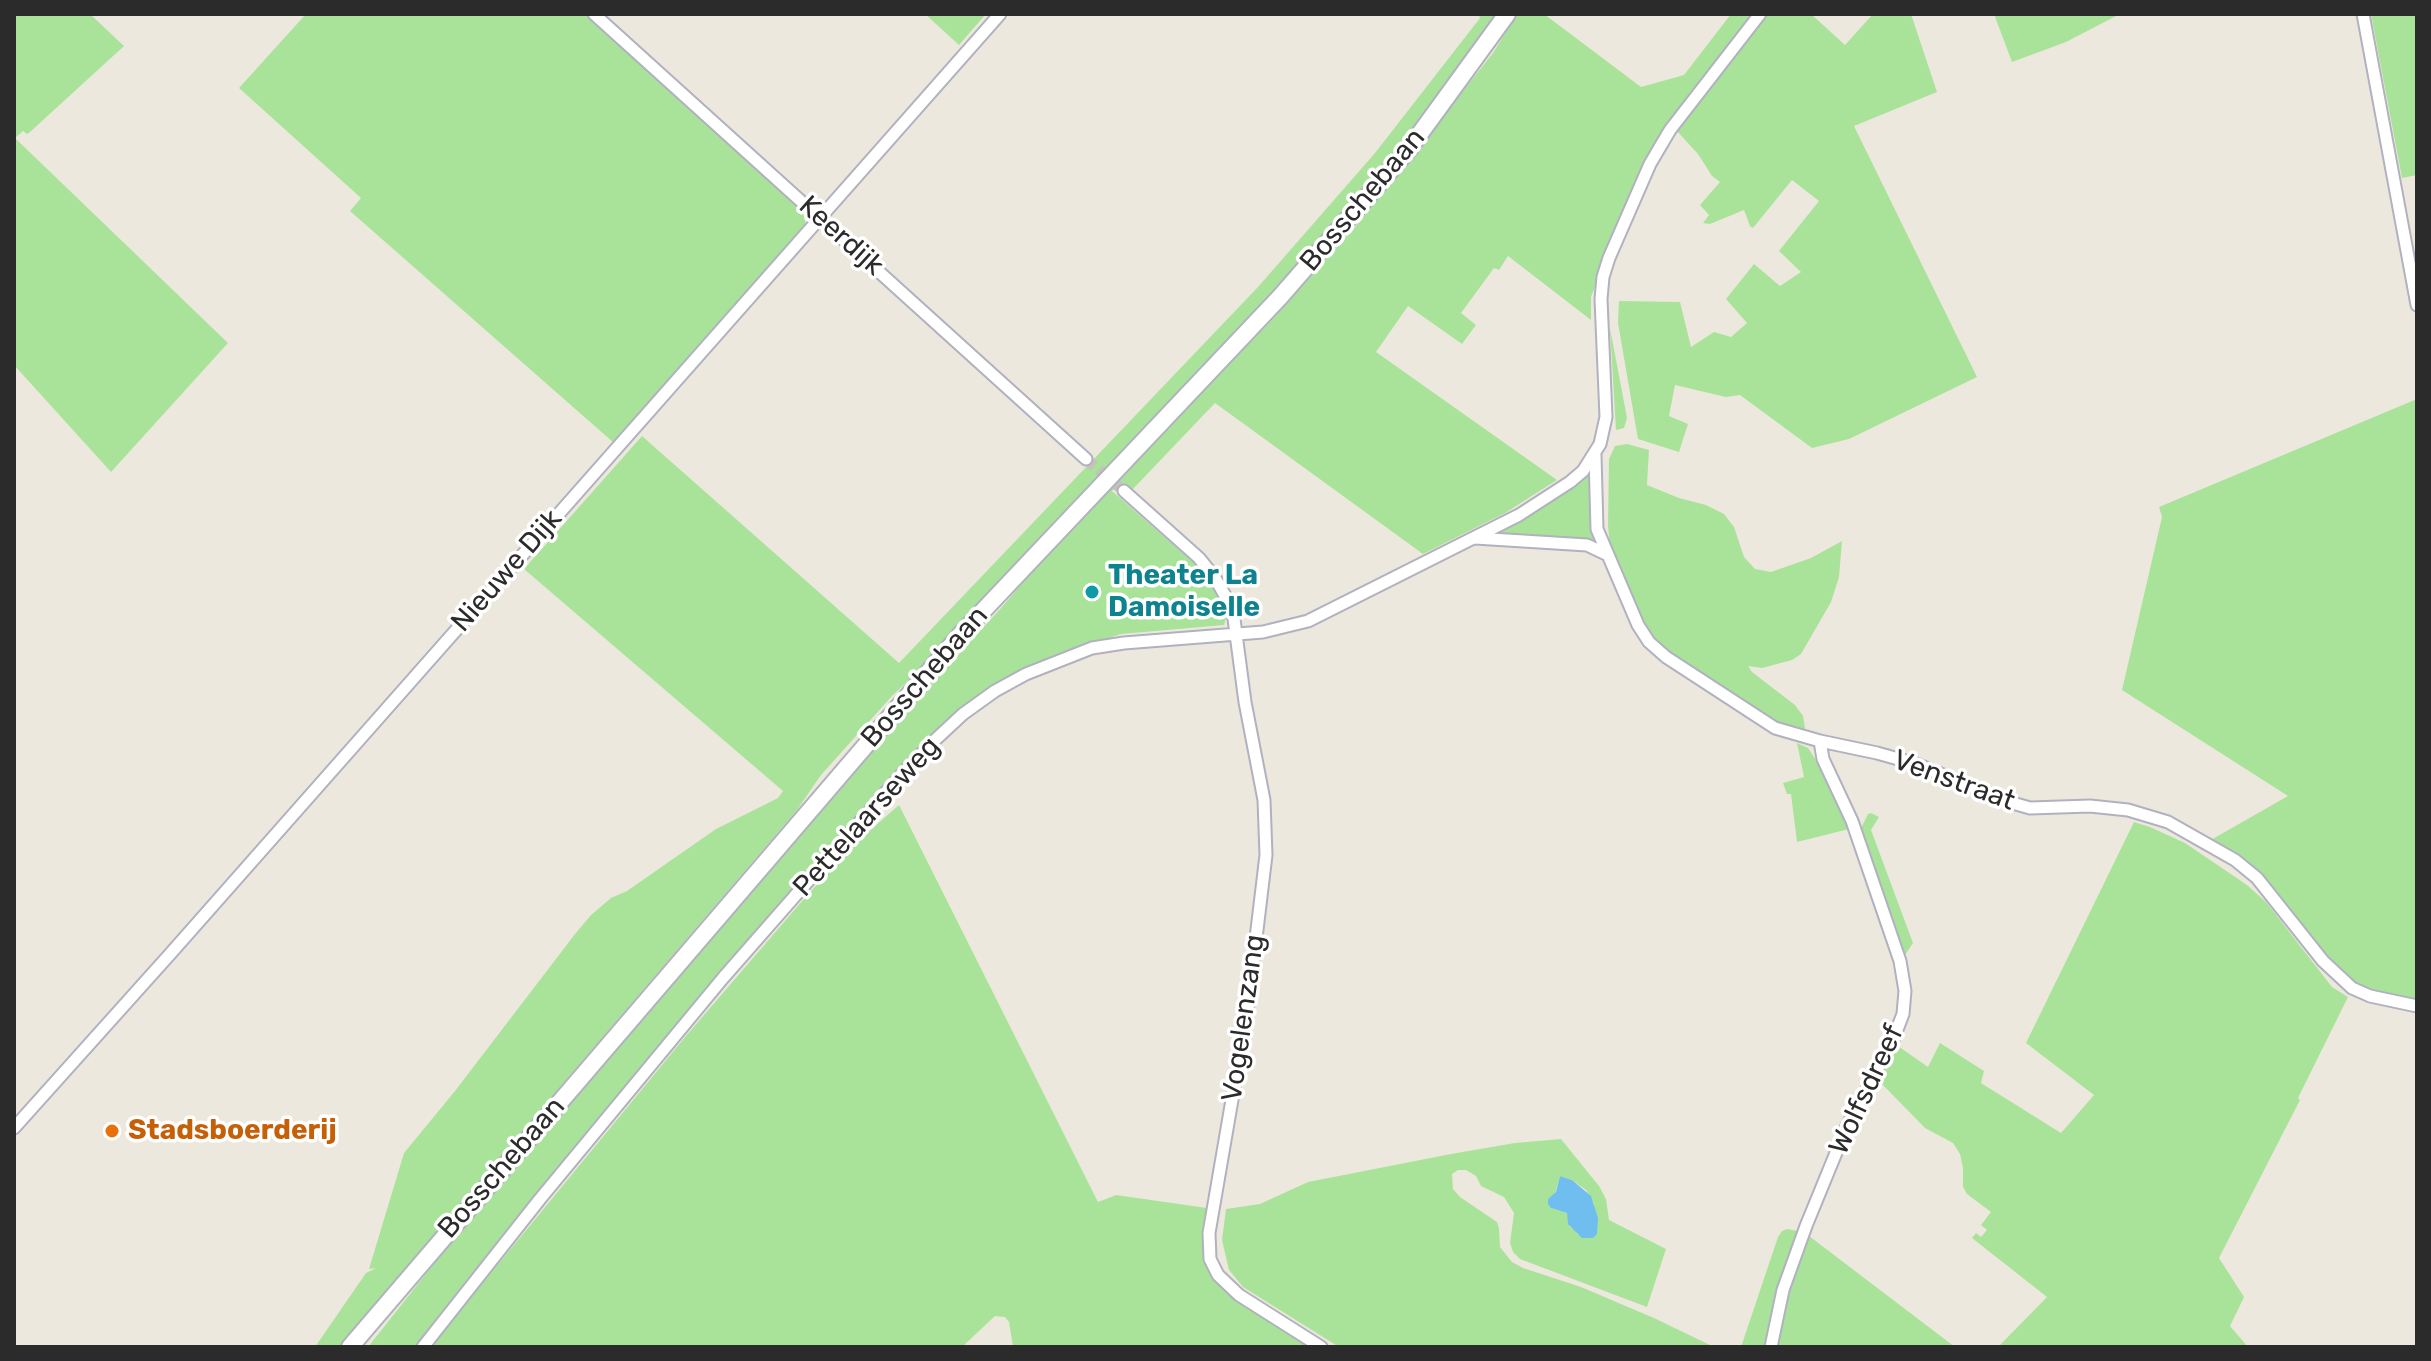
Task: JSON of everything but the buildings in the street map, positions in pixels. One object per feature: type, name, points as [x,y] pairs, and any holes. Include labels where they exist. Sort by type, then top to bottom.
[{"type":"main road","name":"Bosschebaan","points":[[350,1347],[962,633],[1280,297],[1369,195],[1408,150],[1507,14]]},
{"type":"street","name":"Keerdijk","points":[[594,14],[1086,459]]},
{"type":"street","name":"Nieuwe Dijk","points":[[14,1128],[1000,14]]},
{"type":"street","points":[[1595,454],[1606,417],[1601,299],[1609,258],[1650,164],[1670,130],[1760,14]]},
{"type":"street","points":[[2363,14],[2417,305]]},
{"type":"street","name":"Pettelaarseweg","points":[[423,1347],[540,1199],[714,990],[901,775],[954,723],[995,691],[1026,674],[1092,648],[1236,635],[1286,628],[1308,621],[1549,497],[1583,471],[1595,454]]},
{"type":"street","name":"Venstraat","points":[[1595,454],[1597,529],[1638,625],[1649,642],[1666,657],[1775,728],[1916,764],[2030,808],[2090,806],[2128,810],[2168,822],[2235,860],[2257,878],[2323,961],[2352,988],[2370,996],[2417,1006]]},
{"type":"street","points":[[1124,491],[1199,558],[1215,578],[1227,599],[1236,635]]},
{"type":"street","points":[[1474,538],[1587,545],[1606,554]]},
{"type":"street","name":"Vogelenzang","points":[[1236,635],[1264,800],[1266,855],[1247,1013],[1209,1233],[1210,1259],[1218,1275],[1239,1295],[1321,1347]]},
{"type":"street","name":"Wolfsdreef","points":[[1771,1347],[1783,1290],[1806,1226],[1847,1126],[1893,1040],[1903,1014],[1905,991],[1900,961],[1852,821],[1825,764],[1820,741]]},
{"type":"green space","points":[[14,14],[90,14],[124,46],[30,132],[27,134],[23,131],[15,138],[228,343],[111,472],[14,365]]},
{"type":"green space","points":[[306,14],[584,14],[767,177],[803,213],[806,225],[614,443],[350,211],[361,198],[239,88]]},
{"type":"green space","points":[[925,14],[986,14],[959,45]]},
{"type":"green space","points":[[1478,14],[1500,14],[1469,64],[1344,217],[821,775],[797,810],[513,1142],[386,1299],[380,1300],[365,1316],[341,1347],[315,1347],[366,1273],[376,1268],[369,1269],[404,1153],[575,934],[611,898],[627,891],[716,829],[778,798],[783,791],[524,569],[642,436],[899,663],[1258,287],[1375,153],[1480,18]]},
{"type":"green space","points":[[1517,14],[1544,14],[1641,87],[1684,75],[1731,14],[1757,14],[1673,118],[1668,120],[1607,255],[1591,297],[1591,320],[1508,256],[1499,270],[1494,268],[1461,313],[1476,325],[1462,344],[1408,306],[1376,352],[1557,480],[1505,513],[1423,554],[1215,403],[1132,490],[1121,482],[1112,491],[1195,564],[1210,582],[1227,615],[1224,625],[1121,634],[1053,657],[1020,672],[961,713],[624,1090],[416,1347],[368,1347],[463,1227],[869,753],[1092,502],[1269,323],[1356,226],[1493,53]]},
{"type":"green space","points":[[1768,14],[1811,14],[1845,45],[1873,14],[1911,14],[1937,92],[1854,126],[1977,377],[1849,439],[1812,448],[1740,395],[1726,397],[1675,385],[1669,416],[1688,424],[1679,452],[1638,439],[1618,323],[1619,301],[1680,302],[1691,347],[1714,332],[1731,337],[1747,323],[1726,299],[1754,264],[1780,286],[1801,272],[1779,251],[1819,201],[1792,180],[1753,228],[1744,210],[1710,224],[1703,223],[1709,215],[1700,205],[1720,182],[1676,130]]},
{"type":"green space","points":[[1994,14],[2120,14],[2066,42],[2012,62]]},
{"type":"green space","points":[[2371,14],[2417,14],[2417,175],[2402,178]]},
{"type":"green space","points":[[1610,328],[1627,418],[1624,428],[1616,430]]},
{"type":"green space","points":[[2417,399],[2417,1005],[2355,985],[2332,965],[2257,871],[2232,852],[2209,841],[2288,796],[2122,690],[2162,517],[2159,507]]},
{"type":"green space","points":[[1627,444],[1649,450],[1647,485],[1724,514],[1734,527],[1744,557],[1755,569],[1771,572],[1811,558],[1842,541],[1839,577],[1831,602],[1801,654],[1792,660],[1762,668],[1748,666],[1795,705],[1803,716],[1803,735],[1777,725],[1658,646],[1639,623],[1610,548],[1608,525],[1609,459],[1615,446]]},
{"type":"green space","points":[[1591,472],[1598,546],[1494,535],[1565,493]]},
{"type":"green space","points":[[1797,743],[1808,748],[1832,784],[1849,829],[1797,842],[1791,794],[1787,794],[1783,783],[1804,777]]},
{"type":"green space","points":[[899,805],[1098,1202],[1116,1195],[1214,1209],[1211,1233],[1217,1275],[1314,1347],[1013,1347],[1009,1322],[1005,1317],[995,1316],[962,1347],[430,1347],[685,1037],[803,900],[850,848]]},
{"type":"green space","points":[[1871,813],[1879,817],[1871,830],[1913,943],[1905,955],[1860,830]]},
{"type":"green space","points":[[2134,822],[2185,843],[2247,885],[2266,902],[2332,987],[2348,997],[2298,1098],[2300,1100],[2219,1258],[2244,1297],[2230,1326],[2248,1347],[1998,1347],[2047,1297],[1972,1238],[1976,1233],[1981,1237],[1987,1230],[1981,1225],[1991,1212],[1967,1194],[1963,1187],[1960,1154],[1953,1143],[1925,1128],[1880,1082],[1898,1046],[1928,1067],[1940,1043],[1984,1071],[1981,1083],[2061,1133],[2094,1095],[2026,1043]]},
{"type":"green space","points":[[1561,1139],[1599,1186],[1606,1199],[1609,1220],[1666,1249],[1647,1307],[1520,1259],[1510,1243],[1514,1213],[1504,1197],[1481,1186],[1476,1176],[1466,1170],[1458,1170],[1452,1174],[1453,1189],[1497,1222],[1500,1247],[1512,1262],[1581,1287],[1714,1347],[1339,1347],[1243,1287],[1229,1270],[1222,1240],[1226,1209],[1260,1204],[1308,1182],[1515,1143]],"holes":[[[1560,1176],[1586,1190],[1594,1204],[1578,1235],[1570,1227],[1567,1213],[1551,1208]]]},
{"type":"green space","points":[[1787,1229],[1798,1231],[1775,1306],[1768,1347],[1741,1347],[1778,1237]]},
{"type":"green space","points":[[1809,1233],[1955,1347],[1777,1347],[1787,1300]]},
{"type":"water","points":[[1560,1176],[1572,1180],[1591,1196],[1598,1218],[1597,1234],[1593,1238],[1582,1238],[1568,1224],[1567,1213],[1548,1204],[1548,1199],[1556,1192]]},
{"type":"tunnel","points":[[1086,459],[1124,491]]},
{"type":"place","name":"Theater La Damoiselle","points":[[1092,592]]},
{"type":"place","name":"Stadsboerderij","points":[[112,1131]]}]
